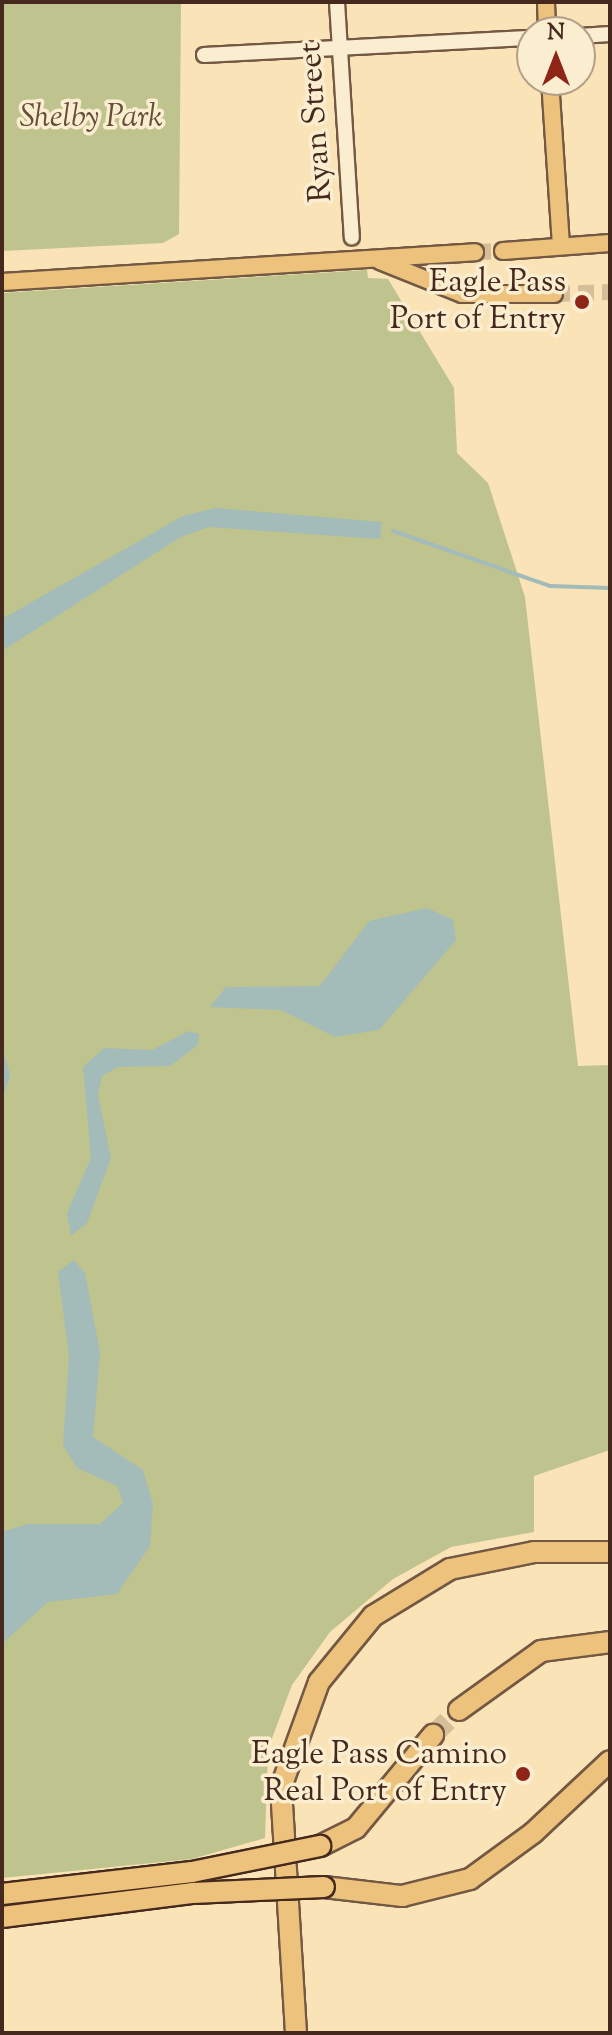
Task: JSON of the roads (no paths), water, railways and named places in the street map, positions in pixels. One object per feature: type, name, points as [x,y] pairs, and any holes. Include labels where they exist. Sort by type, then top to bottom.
[{"type":"highway","points":[[296,2033],[281,1787],[319,1682],[373,1616],[450,1569],[534,1552],[610,1552]]},
{"type":"highway","points":[[459,1710],[541,1651],[610,1642]]},
{"type":"highway","points":[[2,1894],[192,1872],[320,1846],[356,1828],[433,1735]]},
{"type":"highway","points":[[2,1917],[193,1893],[324,1887],[402,1896],[470,1879],[533,1833],[610,1761]]},
{"type":"main road","points":[[551,96],[561,246]]},
{"type":"main road","points":[[503,251],[610,243]]},
{"type":"main road","points":[[2,282],[475,252]]},
{"type":"main road","points":[[369,259],[462,294],[554,294]]},
{"type":"street","name":"Ryan Street","points":[[337,2],[352,238]]},
{"type":"street","points":[[204,55],[516,39]]},
{"type":"water","points":[[216,508],[382,522],[380,539],[209,527],[181,537],[2,651],[2,619],[183,516]]},
{"type":"water","points":[[427,908],[453,920],[456,940],[379,1030],[335,1037],[281,1010],[210,1007],[226,987],[320,986],[369,921]]},
{"type":"water","points":[[189,1031],[199,1034],[198,1045],[170,1066],[118,1067],[102,1076],[98,1095],[111,1158],[87,1223],[71,1236],[67,1213],[91,1158],[83,1067],[104,1048],[152,1050]]},
{"type":"water","points":[[2,1048],[10,1075],[2,1100]]},
{"type":"water","points":[[74,1260],[85,1273],[100,1352],[93,1437],[143,1470],[153,1504],[150,1546],[117,1594],[48,1602],[2,1644],[2,1532],[27,1524],[100,1524],[123,1503],[117,1486],[77,1468],[63,1445],[69,1356],[58,1272]]},
{"type":"waterway","points":[[393,531],[550,586],[610,588]]},
{"type":"tunnel","points":[[475,252],[503,251]]},
{"type":"tunnel","points":[[554,294],[610,292]]},
{"type":"tunnel","points":[[433,1735],[459,1710]]},
{"type":"place","name":"Eagle Pass Port of Entry","points":[[582,302]]},
{"type":"place","name":"Eagle Pass Camino Real Port of Entry","points":[[523,1774]]},
{"type":"park label","name":"Shelby Park","points":[[91,118]]}]
